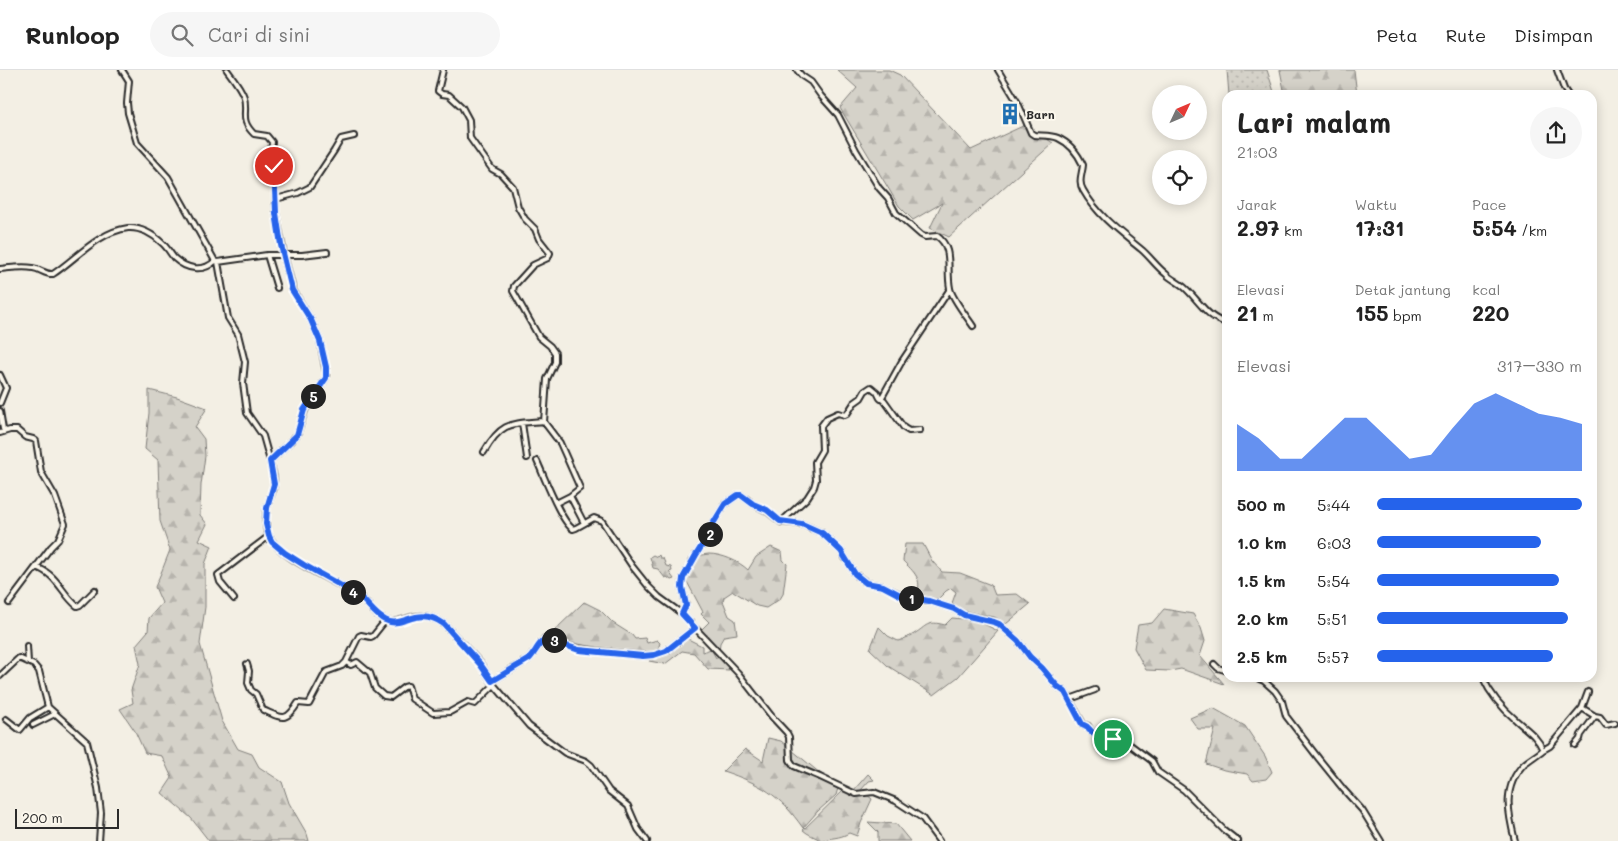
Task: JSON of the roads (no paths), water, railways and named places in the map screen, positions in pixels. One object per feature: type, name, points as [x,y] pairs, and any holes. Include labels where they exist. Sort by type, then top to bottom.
[{"type":"street","points":[[122,70],[130,81],[127,103],[128,114],[137,143],[168,177],[217,262],[226,313],[238,334],[245,362],[243,383],[247,413],[263,436],[270,461],[274,484],[267,508],[266,524],[269,536],[275,546],[362,598],[385,621],[398,622],[417,616],[430,616],[444,624],[480,664],[494,685],[529,726],[565,753],[592,764],[609,791],[628,806],[638,829],[647,841]]},
{"type":"street","points":[[227,70],[244,98],[247,126],[254,134],[268,136],[272,142],[271,156],[274,166],[276,213],[292,290],[311,320],[320,341],[326,372],[326,378],[304,410],[297,435],[270,461]]},
{"type":"street","points":[[443,70],[438,91],[449,95],[462,108],[469,120],[470,138],[492,169],[501,174],[513,187],[518,209],[535,229],[539,240],[550,253],[548,258],[537,262],[522,276],[512,289],[539,337],[555,353],[555,362],[547,379],[544,424],[555,434],[580,488],[556,503]]},
{"type":"street","points":[[797,70],[812,83],[822,98],[838,115],[856,150],[896,213],[919,234],[938,236],[946,245],[948,249],[950,290],[973,326]]},
{"type":"street","points":[[998,70],[1018,103],[1031,133],[1034,135],[1057,137],[1067,143],[1076,153],[1083,165],[1080,180],[1081,187],[1103,216],[1113,227],[1147,255],[1166,275],[1186,289],[1213,317],[1222,322]]},
{"type":"street","points":[[1557,70],[1565,90]]},
{"type":"street","points":[[276,199],[295,194],[310,187],[339,141],[345,137],[354,136]]},
{"type":"street","points":[[0,269],[11,267],[32,268],[47,275],[53,274],[105,236],[128,228],[137,228],[157,239],[163,243],[174,257],[189,268],[200,268],[217,262],[267,256],[327,252]]},
{"type":"street","points":[[267,256],[277,288]]},
{"type":"street","points":[[881,399],[902,361],[950,290]]},
{"type":"street","points":[[0,375],[6,388],[0,402]]},
{"type":"street","points":[[781,522],[806,498],[815,484],[815,462],[822,450],[821,428],[824,421],[836,414],[847,414],[870,387],[884,400],[904,428],[920,430]]},
{"type":"street","points":[[0,411],[5,432],[17,430],[36,442],[41,472],[56,499],[65,524],[58,540],[9,603]]},
{"type":"street","points":[[484,452],[491,440],[502,429],[512,424],[544,421]]},
{"type":"street","points":[[522,423],[527,458]]},
{"type":"street","points":[[0,434],[10,430]]},
{"type":"street","points":[[537,461],[556,503],[571,528],[576,528],[594,518],[602,521],[632,566],[648,586],[682,614],[738,673],[773,718],[788,733],[790,760],[794,766],[820,776],[847,791],[856,794],[874,792],[896,801],[922,818],[939,841]]},
{"type":"street","points":[[682,614],[686,603],[682,582],[694,557],[708,536],[711,527],[726,502],[741,495],[753,504],[767,510],[781,522],[802,524],[822,533],[841,551],[855,574],[866,583],[883,586],[902,596],[929,601],[954,609],[964,615],[999,624],[1021,644],[1030,657],[1065,692],[1082,724],[1088,726],[1092,732],[1099,736],[1128,743],[1152,761],[1158,772],[1184,790],[1224,830],[1238,841]]},
{"type":"street","points":[[570,496],[584,523]]},
{"type":"street","points":[[234,599],[220,582],[218,575],[269,536]]},
{"type":"street","points":[[36,566],[51,574],[63,588],[66,596],[77,606],[95,590]]},
{"type":"street","points":[[247,664],[249,671],[248,683],[251,690],[256,694],[263,710],[285,718],[289,716],[298,703],[310,704],[326,672],[342,666],[346,662],[359,636],[373,636],[385,621]]},
{"type":"street","points":[[492,681],[523,664],[533,655],[546,638],[579,650],[643,656],[666,651],[695,628]]},
{"type":"street","points":[[27,646],[28,662]]},
{"type":"street","points":[[0,669],[2,674],[19,658],[34,665],[39,671],[48,707],[86,742],[98,788],[101,813],[99,841]]},
{"type":"street","points":[[346,662],[351,665],[357,662],[367,670],[370,673],[373,686],[384,696],[391,697],[408,686],[412,699],[433,713],[450,712],[470,702],[475,704],[494,685]]},
{"type":"street","points":[[1214,664],[1222,669]]},
{"type":"street","points":[[1265,682],[1282,701],[1286,716],[1319,760],[1362,810],[1380,841]]},
{"type":"street","points":[[1485,682],[1496,699],[1533,734],[1543,750]]},
{"type":"street","points":[[1070,699],[1095,690]]},
{"type":"street","points":[[1515,841],[1508,808],[1509,791],[1524,764],[1551,745],[1582,708],[1588,692]]},
{"type":"street","points":[[6,719],[20,730],[30,718],[48,707]]},
{"type":"street","points":[[1582,708],[1600,717],[1607,725],[1615,723]]},
{"type":"street","points":[[33,725],[55,714]]},
{"type":"street","points":[[1575,745],[1595,716]]},
{"type":"place","name":"Barn","points":[[1010,114]]}]
